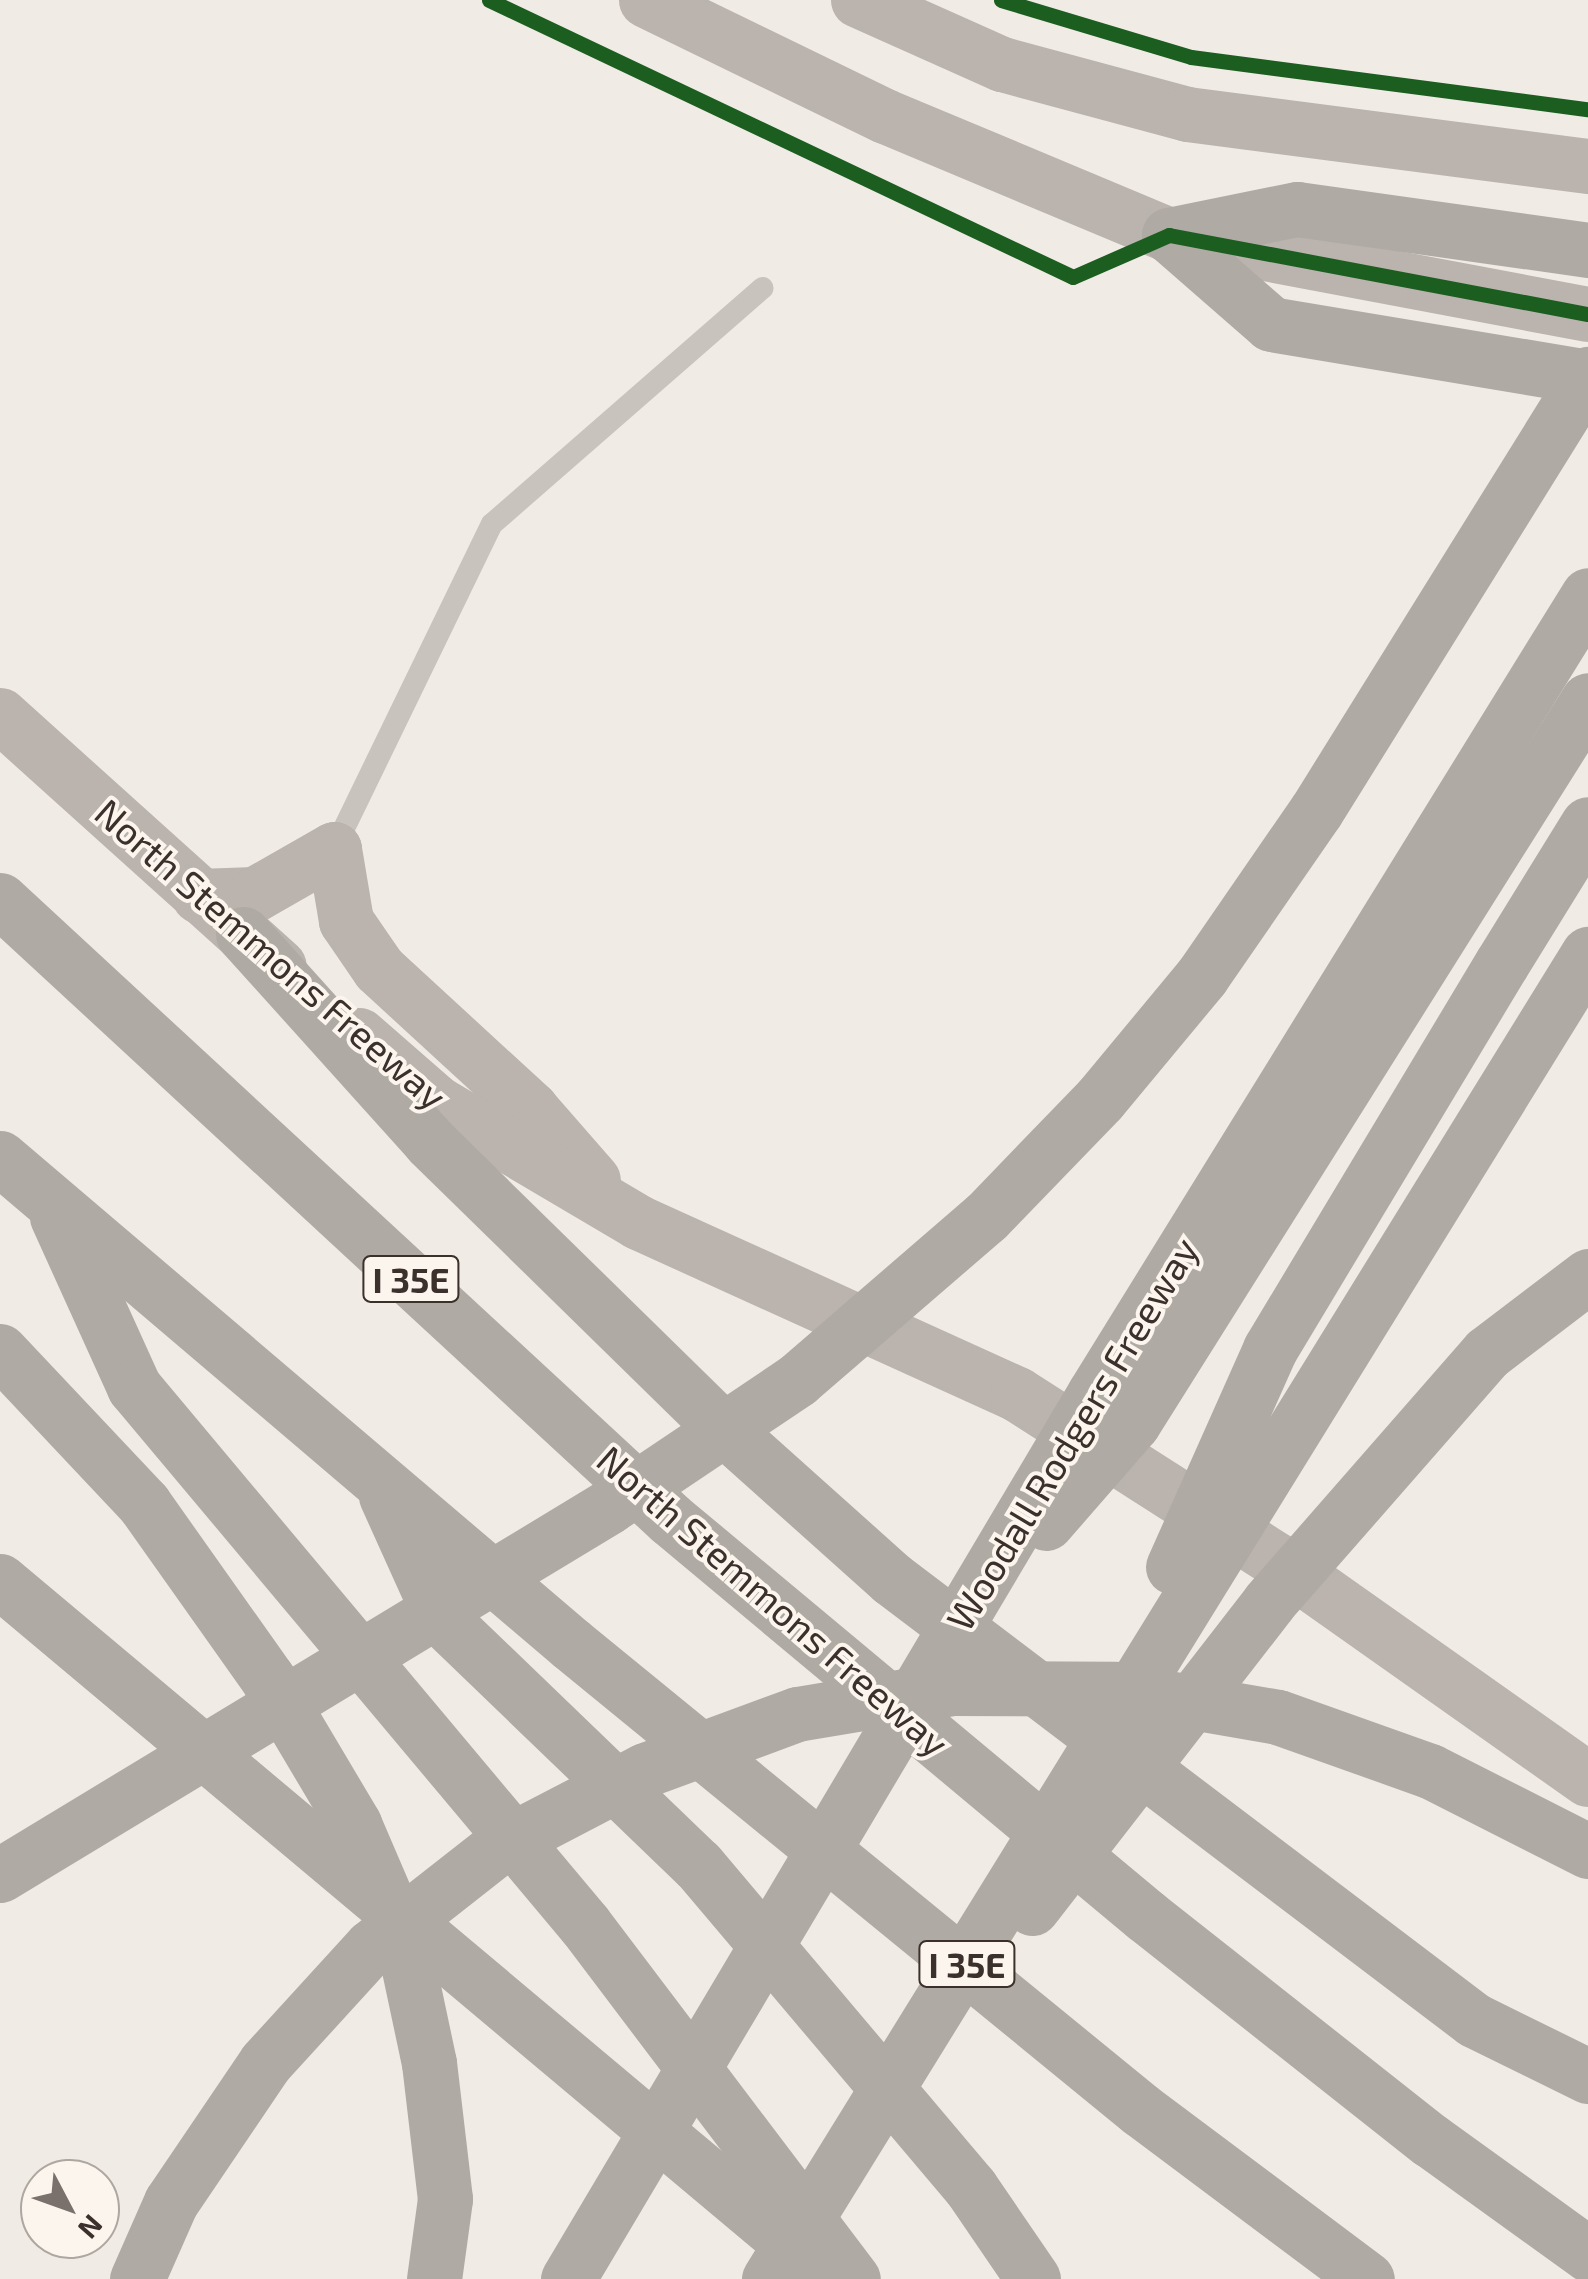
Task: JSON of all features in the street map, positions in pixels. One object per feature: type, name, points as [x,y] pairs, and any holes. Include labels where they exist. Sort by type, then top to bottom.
[{"type":"highway","points":[[1169,235],[1297,209],[1588,250]]},
{"type":"highway","points":[[0,1874],[608,1507],[797,1380],[986,1218],[1100,1099],[1202,976],[1316,811],[1588,375],[1271,324],[1169,235]]},
{"type":"highway","name":"Woodall Rodgers Freeway","points":[[568,2279],[954,1628],[1588,595]]},
{"type":"highway","points":[[954,1628],[1133,1423],[1450,928],[1588,700]]},
{"type":"highway","points":[[1088,1757],[1270,1349],[1588,824]]},
{"type":"highway","name":"North Stemmons Freeway","points":[[0,900],[670,1519],[1161,1928],[1430,2140],[1588,2254]]},
{"type":"highway","points":[[243,934],[430,1142],[712,1418],[892,1579],[1474,2020],[1588,2076]]},
{"type":"highway","points":[[769,2279],[1088,1757],[1588,954]]},
{"type":"highway","name":"I 35E","points":[[0,1158],[380,1484],[1141,2110],[1367,2279]]},
{"type":"highway","points":[[50,1202],[134,1388],[584,1925],[852,2279]]},
{"type":"highway","points":[[867,2120],[1269,1602],[1488,1353],[1588,1276]]},
{"type":"highway","points":[[0,1351],[144,1504],[268,1679],[354,1824],[402,1936],[430,2063],[445,2199],[434,2279]]},
{"type":"highway","points":[[380,1484],[441,1618],[698,1865],[971,2188],[1033,2279]]},
{"type":"highway","points":[[0,1581],[832,2279]]},
{"type":"highway","points":[[137,2279],[171,2202],[266,2063],[371,1947],[501,1846],[645,1770],[797,1714],[952,1688],[1116,1689],[1278,1717],[1430,1771],[1588,1851]]},
{"type":"main road","points":[[646,0],[992,164],[1169,235],[1588,314]]},
{"type":"main road","points":[[858,0],[1002,64],[1168,110],[1588,166]]},
{"type":"main road","name":"North Stemmons Freeway","points":[[0,716],[437,1103],[602,1201],[1016,1394],[1277,1560],[1588,1779]]},
{"type":"main road","points":[[199,896],[256,894],[334,850],[346,922],[379,969],[586,1164],[602,1201]]},
{"type":"lane","points":[[334,850],[492,524],[763,288]]},
{"type":"cycle path","points":[[489,0],[1073,277],[1169,235],[1588,314]]},
{"type":"cycle path","points":[[1001,0],[1191,57],[1588,109]]}]
